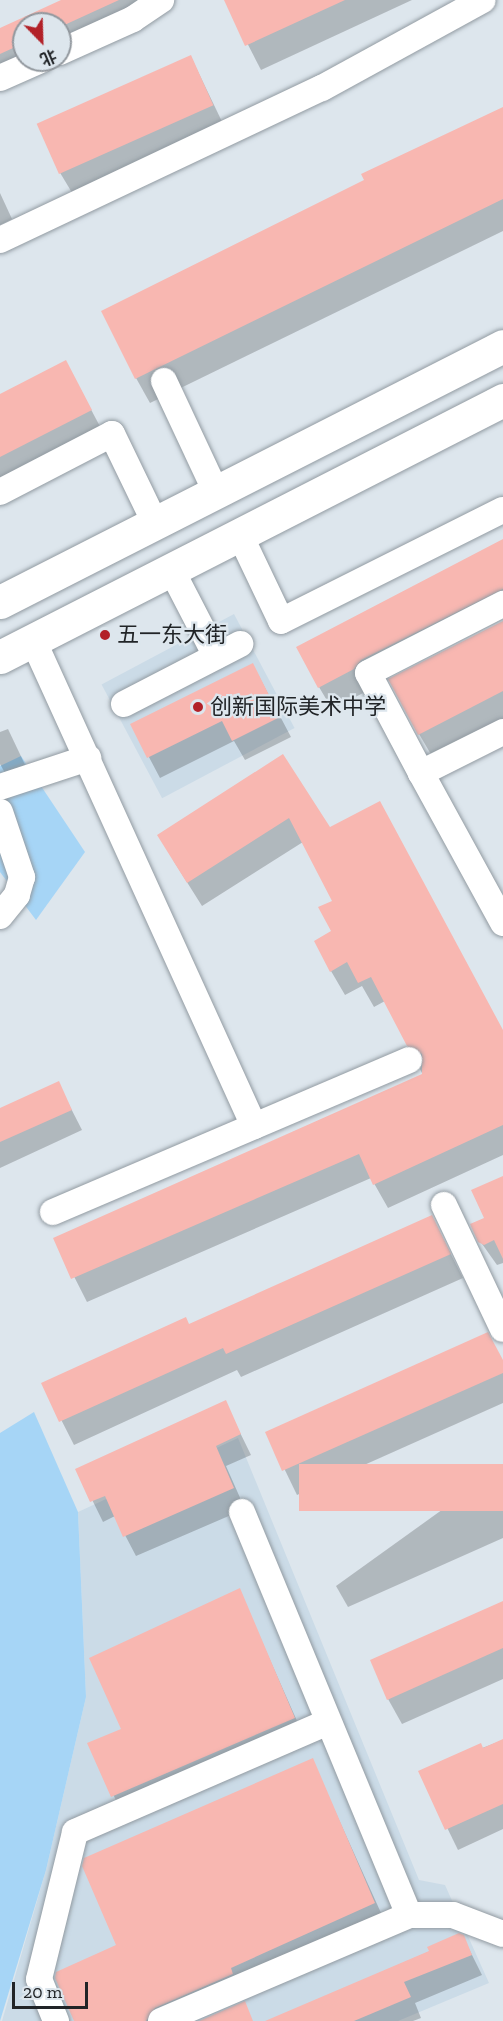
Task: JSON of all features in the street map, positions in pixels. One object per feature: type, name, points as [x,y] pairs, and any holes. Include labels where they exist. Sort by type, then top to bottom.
[{"type":"main road","points":[[0,602],[503,346]]},
{"type":"main road","points":[[0,657],[503,400]]},
{"type":"street","points":[[72,47],[133,20],[161,0]]},
{"type":"street","points":[[0,240],[322,88],[483,0]]},
{"type":"street","points":[[164,381],[216,492]]},
{"type":"street","points":[[0,492],[112,434],[155,523]]},
{"type":"street","points":[[240,535],[281,621],[503,510]]},
{"type":"street","points":[[171,569],[216,656]]},
{"type":"street","points":[[503,603],[368,673],[503,923]]},
{"type":"street","points":[[33,640],[254,1126]]},
{"type":"street","points":[[124,704],[240,644]]},
{"type":"street","points":[[421,773],[503,732]]},
{"type":"street","points":[[0,787],[88,758]]},
{"type":"street","points":[[0,812],[22,877],[17,895],[0,915]]},
{"type":"street","points":[[53,1212],[409,1060]]},
{"type":"street","points":[[444,1205],[503,1329]]},
{"type":"street","points":[[242,1512],[409,1915]]},
{"type":"street","points":[[56,2021],[39,1979],[75,1832],[328,1722]]},
{"type":"street","points":[[161,2021],[409,1915],[453,1915],[503,1934]]},
{"type":"shaded area","name":"创新国际美术中学","points":[[234,614],[295,728],[162,798],[102,684]]},
{"type":"shaded area","points":[[21,756],[85,852],[36,920],[0,872],[0,766]]},
{"type":"shaded area","points":[[34,1412],[78,1512],[86,1697],[46,1870],[0,2021],[0,1433]]},
{"type":"shaded area","points":[[238,1438],[419,1880],[445,1885],[489,1983],[398,2021],[2,2021],[46,1870],[86,1697],[78,1512]]},
{"type":"building","points":[[61,0],[119,0],[72,22],[72,12],[35,12]]},
{"type":"building","points":[[224,0],[345,0],[245,46]]},
{"type":"building","points":[[12,22],[12,48],[0,54],[0,28]]},
{"type":"building","points":[[191,55],[213,105],[59,174],[37,124]]},
{"type":"building","points":[[503,107],[503,199],[135,379],[101,311],[364,180],[361,174]]},
{"type":"building","points":[[66,360],[92,410],[0,457],[0,394]]},
{"type":"building","points":[[503,539],[503,589],[361,660],[354,669],[318,688],[296,647]]},
{"type":"building","points":[[503,621],[503,691],[418,735],[388,679]]},
{"type":"building","points":[[253,663],[280,717],[232,741],[222,721],[147,758],[130,724]]},
{"type":"building","points":[[283,754],[330,827],[380,801],[503,1030],[503,1125],[373,1185],[359,1154],[71,1279],[53,1238],[422,1074],[422,1054],[407,1046],[371,977],[358,983],[347,962],[330,972],[314,941],[331,931],[318,907],[332,901],[289,818],[187,883],[157,835]]},
{"type":"building","points":[[59,1081],[72,1110],[0,1142],[0,1108]]},
{"type":"building","points":[[503,1176],[503,1259],[494,1240],[484,1245],[478,1242],[470,1224],[484,1218],[471,1190]]},
{"type":"building","points":[[432,1215],[451,1254],[226,1354],[223,1348],[59,1422],[41,1383],[186,1317],[189,1324]]},
{"type":"building","points":[[488,1332],[503,1360],[503,1373],[282,1471],[265,1432]]},
{"type":"building","points":[[226,1400],[241,1434],[216,1446],[234,1488],[123,1537],[105,1496],[90,1502],[75,1469]]},
{"type":"building","points":[[299,1464],[503,1464],[503,1511],[299,1511]]},
{"type":"building","points":[[240,1588],[295,1718],[111,1797],[87,1743],[121,1729],[89,1658]]},
{"type":"building","points":[[503,1601],[503,1648],[387,1700],[370,1660]]},
{"type":"building","points":[[503,1739],[503,1804],[445,1830],[418,1771],[481,1743],[483,1748]]},
{"type":"building","points":[[313,1758],[375,1903],[231,1968],[233,1974],[155,2008],[146,2021],[74,2021],[55,1978],[56,1972],[116,1945],[82,1866],[84,1858]]},
{"type":"building","points":[[459,1933],[464,1935],[472,1955],[404,1982],[411,1997],[354,2021],[265,2021],[429,1951],[427,1947]]},
{"type":"building","points":[[245,2001],[253,2021],[199,2021]]},
{"type":"place","name":"五一东大街","points":[[105,635]]},
{"type":"place","name":"创新国际美术中学","points":[[198,707]]}]
